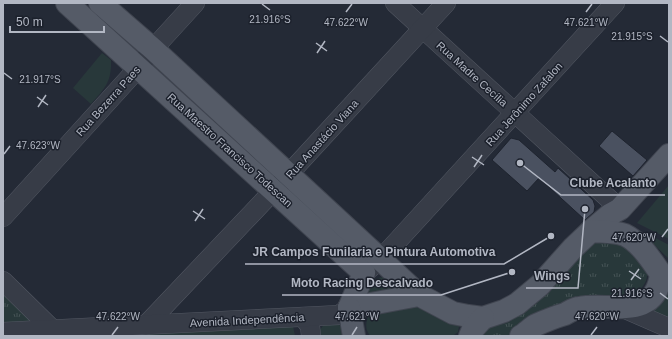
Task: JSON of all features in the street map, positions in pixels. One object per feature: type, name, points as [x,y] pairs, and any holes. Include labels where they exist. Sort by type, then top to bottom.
[{"type":"main road","name":"Rua Maestro Francisco Todescan","points":[[67,3],[139,67],[281,183],[372,266],[419,295]]},
{"type":"main road","name":"Rua Maestro Francisco Todescan","points":[[103,5],[153,49],[281,183]]},
{"type":"main road","points":[[419,295],[453,313],[483,318],[510,309],[540,285],[573,248],[591,231],[620,208],[669,155]]},
{"type":"main road","points":[[620,208],[621,234]]},
{"type":"main road","points":[[521,336],[536,325],[578,308],[623,308],[644,303],[652,297],[656,291],[665,276],[636,243],[625,235],[591,231]]},
{"type":"main road","points":[[354,336],[349,308],[372,266]]},
{"type":"main road","name":"Avenida Independência","points":[[349,308],[419,295]]},
{"type":"main road","points":[[470,336],[473,329],[483,318]]},
{"type":"street","name":"Rua Bezerra Paes","points":[[3,217],[195,3]]},
{"type":"street","name":"Rua Madre Cecília","points":[[395,3],[620,208]]},
{"type":"street","name":"Rua Anastácio Viana","points":[[146,325],[281,183],[446,3]]},
{"type":"street","name":"Rua Jerônimo Zafalon","points":[[372,266],[515,113],[615,3]]},
{"type":"street","points":[[3,280],[52,333]]},
{"type":"street","name":"Avenida Independência","points":[[3,332],[101,332],[146,325],[339,315],[349,308]]},
{"type":"street","points":[[623,308],[669,328]]},
{"type":"street","points":[[303,317],[310,326],[312,336]]},
{"type":"green space","points":[[102,53],[111,60],[109,80],[91,104],[73,88]]},
{"type":"green space","points":[[669,185],[669,239],[637,223]]},
{"type":"green space","points":[[646,233],[669,245],[669,259],[645,236]]},
{"type":"green space","points":[[594,241],[621,242],[642,262],[646,269],[647,278],[643,286],[634,295],[513,336],[477,336]]},
{"type":"green space","points":[[383,277],[402,288],[365,298],[372,281]]},
{"type":"green space","points":[[665,288],[669,290],[669,319],[648,310]]},
{"type":"green space","points":[[3,290],[30,320],[25,323],[3,324]]},
{"type":"green space","points":[[412,305],[456,323],[459,326],[458,332],[454,335],[443,336],[370,336],[366,324],[370,312]]},
{"type":"green space","points":[[337,322],[342,328],[342,336],[321,336],[320,330],[324,324]]},
{"type":"green space","points":[[293,326],[295,336],[141,336],[147,333]]},
{"type":"building","points":[[612,131],[647,160],[633,176],[599,146]]},
{"type":"building","points":[[511,138],[519,140],[555,172],[558,168],[593,200],[595,206],[594,212],[585,220],[539,178],[527,191],[492,160]]},
{"type":"place","name":"Clube Acalanto","points":[[520,163]]},
{"type":"place","name":"Wings","points":[[585,209]]},
{"type":"place","name":"JR Campos Funilaria e Pintura Automotiva","points":[[551,236]]},
{"type":"place","name":"Moto Racing Descalvado","points":[[512,272]]}]
